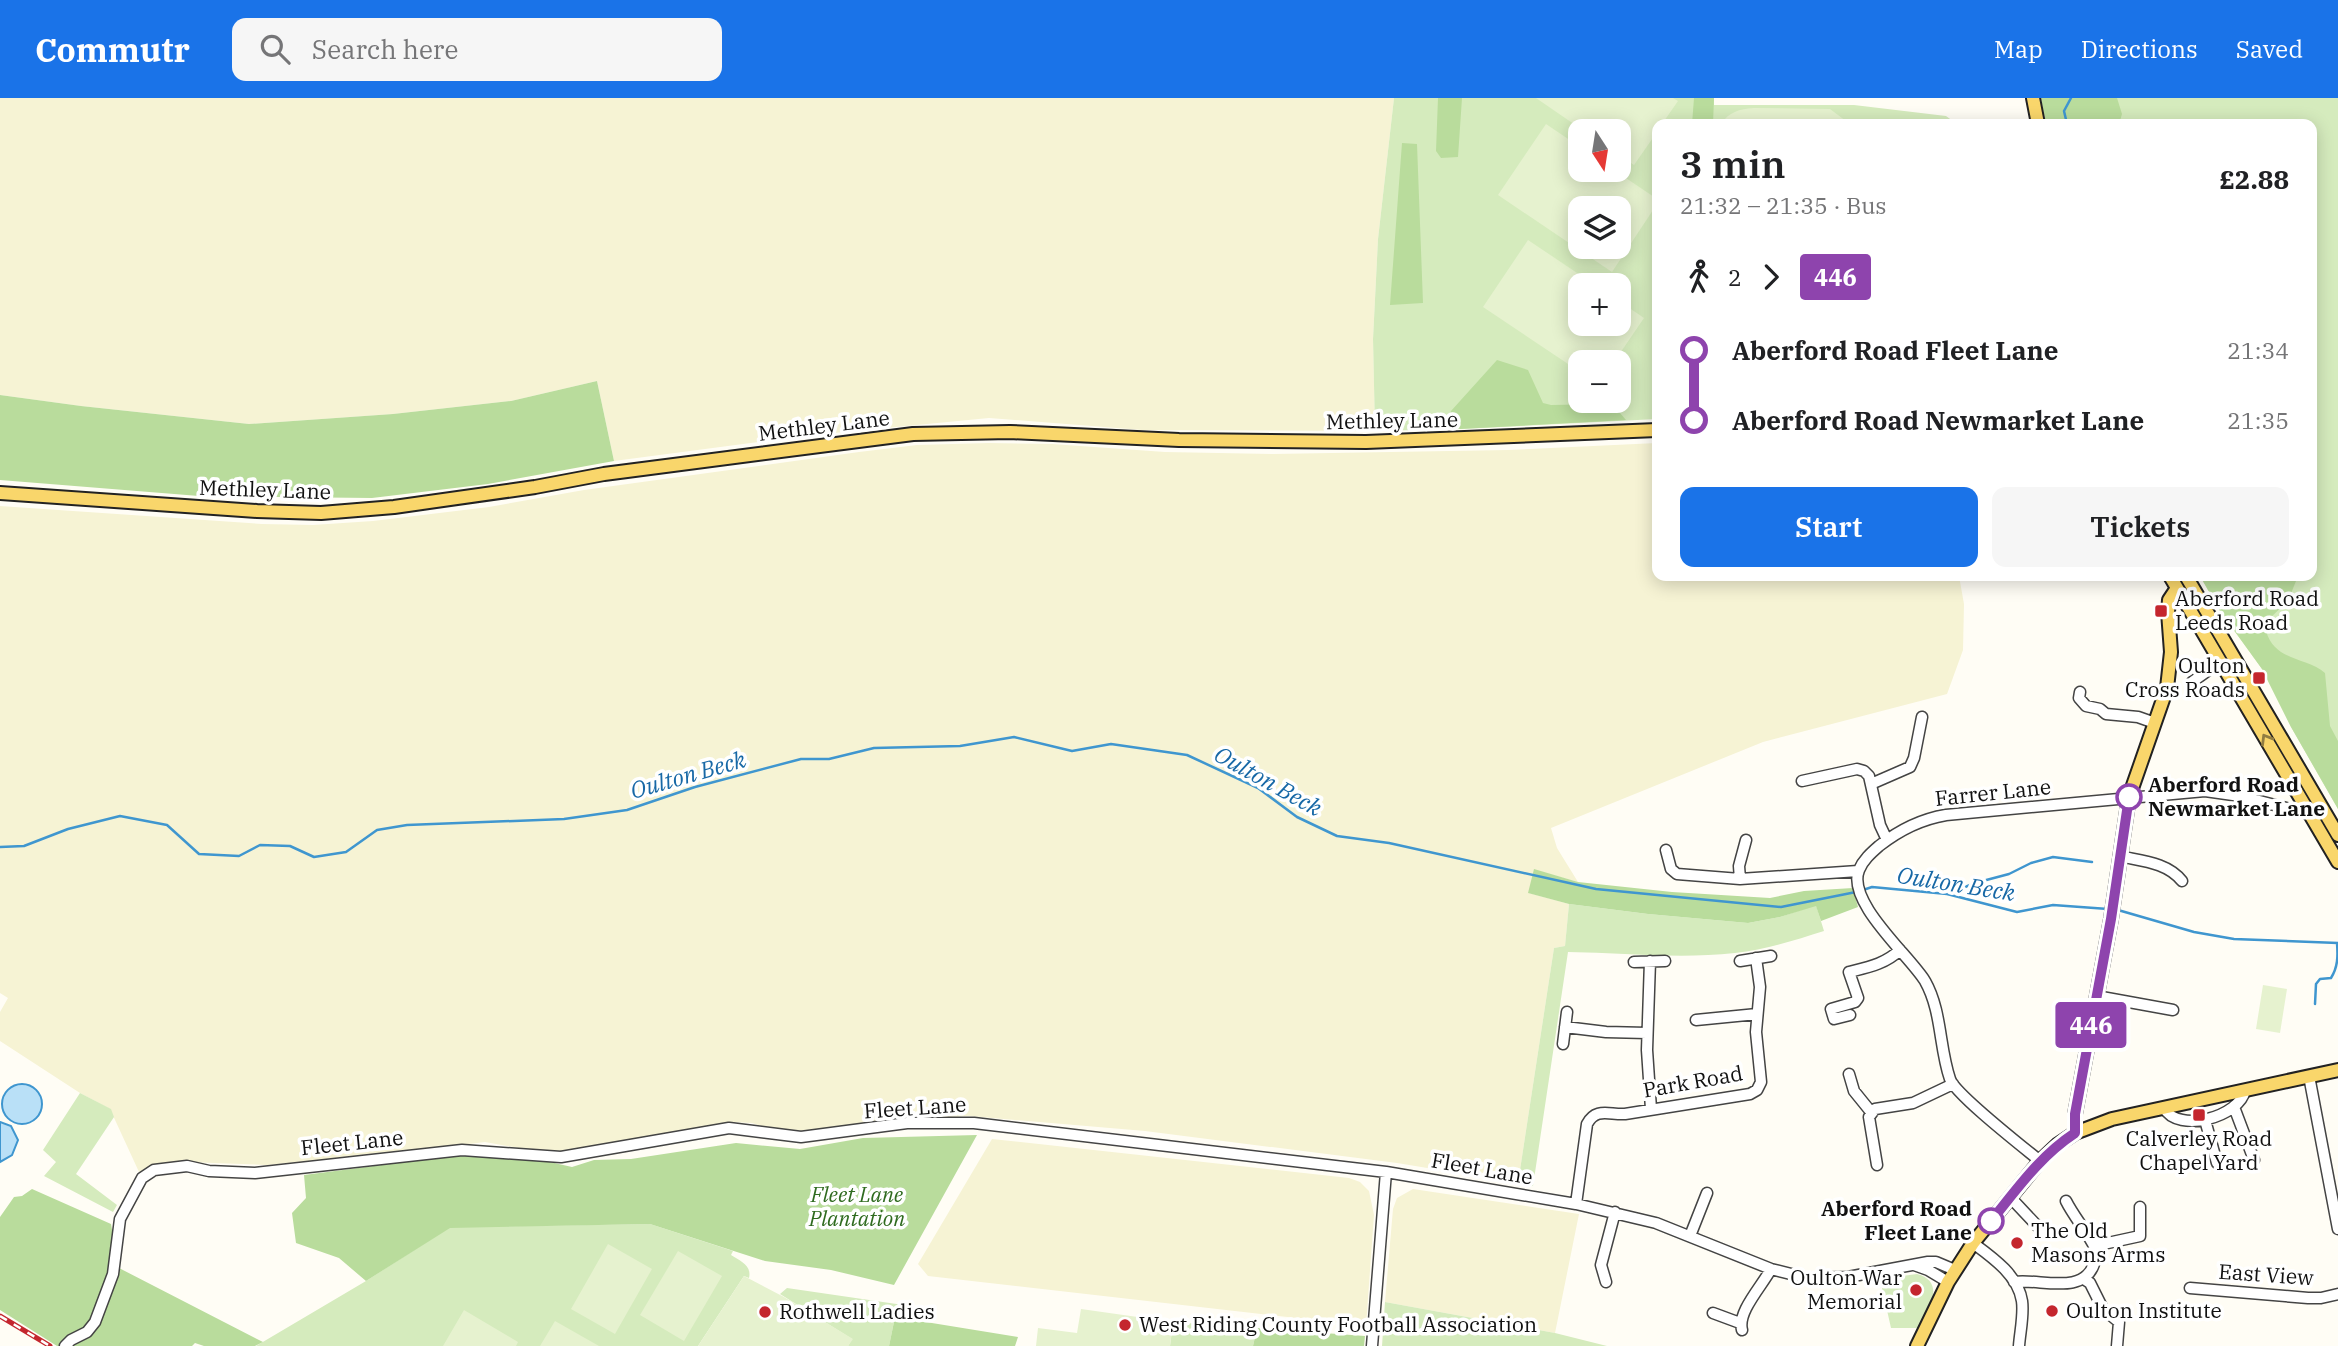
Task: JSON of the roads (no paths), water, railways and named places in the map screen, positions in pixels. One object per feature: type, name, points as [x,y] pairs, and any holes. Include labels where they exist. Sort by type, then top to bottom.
[{"type":"main road","points":[[2033,98],[2037,119]]},
{"type":"main road","name":"Methley Lane","points":[[0,493],[321,513],[394,507],[535,487],[604,474],[921,433],[1010,432],[1179,440],[1366,442],[1652,430]]},
{"type":"main road","points":[[2173,581],[2338,862]]},
{"type":"main road","points":[[2189,581],[2338,835]]},
{"type":"main road","points":[[2075,1133],[2075,1114],[2111,919],[2129,797],[2168,688],[2171,652],[2169,600],[2177,588]]},
{"type":"main road","points":[[1917,1346],[1948,1282],[1973,1243],[2040,1161],[2075,1133],[2112,1119],[2338,1070]]},
{"type":"street","points":[[2192,682],[2220,662]]},
{"type":"street","points":[[2080,692],[2079,698],[2086,706],[2100,709],[2106,714],[2138,717],[2155,723]]},
{"type":"street","points":[[1871,784],[1910,767],[1922,717]]},
{"type":"street","points":[[1802,781],[1857,769],[1867,773],[1880,825],[1887,840]]},
{"type":"street","name":"Farrer Lane","points":[[1858,871],[1865,858],[1887,840],[1917,823],[1939,816],[2205,791],[2240,796],[2309,814]]},
{"type":"street","points":[[1741,879],[1739,866],[1746,840]]},
{"type":"street","points":[[1666,850],[1671,869],[1677,874],[1741,879],[1858,871],[1858,883],[1870,912],[1917,969],[1929,990],[1953,1084],[2040,1161]]},
{"type":"street","points":[[2119,856],[2161,866],[2171,870],[2182,881]]},
{"type":"street","points":[[1850,1015],[1834,1020],[1831,1009],[1855,1002],[1858,998],[1849,972],[1880,965],[1900,950]]},
{"type":"street","points":[[1740,961],[1771,956]]},
{"type":"street","name":"Park Road","points":[[1576,1204],[1587,1124],[1599,1112],[1618,1114],[1750,1094],[1757,1090],[1761,1078],[1756,1042],[1760,987],[1756,958]]},
{"type":"street","points":[[1650,961],[1647,1033],[1651,1109]]},
{"type":"street","points":[[1634,962],[1665,961]]},
{"type":"street","points":[[2096,996],[2173,1010]]},
{"type":"street","points":[[1563,1044],[1567,1012]]},
{"type":"street","points":[[1696,1020],[1757,1014]]},
{"type":"street","points":[[1565,1027],[1647,1033]]},
{"type":"street","points":[[1849,1074],[1854,1091],[1871,1112]]},
{"type":"street","points":[[2309,1076],[2338,1229]]},
{"type":"street","points":[[1877,1165],[1869,1117],[1871,1112],[1913,1102],[1953,1084]]},
{"type":"street","points":[[2164,1108],[2172,1118],[2205,1120],[2241,1102],[2245,1090]]},
{"type":"street","points":[[2234,1107],[2254,1160]]},
{"type":"street","points":[[2205,1120],[2217,1163]]},
{"type":"street","name":"Fleet Lane","points":[[65,1346],[87,1332],[95,1322],[113,1274],[120,1219],[142,1178],[154,1170],[187,1166],[209,1171],[255,1173],[462,1150],[561,1157],[729,1128],[809,1137],[907,1123],[957,1121],[1386,1172],[1576,1204],[1656,1223],[1791,1276],[1828,1279],[1937,1262],[1955,1270]]},
{"type":"street","points":[[1372,1346],[1386,1172]]},
{"type":"street","points":[[1690,1236],[1707,1193]]},
{"type":"street","points":[[2010,1198],[2042,1231]]},
{"type":"street","points":[[2014,1282],[2029,1280],[2061,1283],[2084,1279],[2093,1268],[2097,1256],[2094,1246],[2074,1218],[2066,1201]]},
{"type":"street","points":[[2094,1246],[2140,1236],[2140,1207]]},
{"type":"street","points":[[1606,1284],[1601,1265],[1615,1212]]},
{"type":"street","points":[[1973,1243],[1993,1258],[2014,1282],[2022,1300],[2019,1346]]},
{"type":"street","points":[[1914,1265],[1948,1282]]},
{"type":"street","points":[[1713,1313],[1741,1327],[1752,1297],[1762,1287],[1771,1269]]},
{"type":"street","points":[[2084,1279],[2090,1283],[2103,1309],[2119,1322],[2117,1346]]},
{"type":"street","name":"East View","points":[[2190,1288],[2308,1298],[2338,1294]]},
{"type":"water","points":[[22,1084],[30,1085],[36,1090],[41,1096],[41,1112],[36,1118],[30,1123],[22,1124],[14,1123],[8,1118],[3,1112],[2,1104],[3,1096],[8,1090],[14,1085]]},
{"type":"water","points":[[0,1122],[11,1126],[18,1140],[12,1155],[0,1162]]},
{"type":"waterway","points":[[2066,119],[2064,111],[2071,98]]},
{"type":"waterway","name":"Oulton Beck","points":[[0,847],[24,846],[68,829],[120,816],[167,825],[199,854],[239,856],[260,845],[290,846],[314,857],[346,852],[377,830],[407,825],[564,819],[627,810],[695,787],[801,759],[829,759],[874,748],[960,746],[1014,737],[1072,751],[1111,744],[1187,755],[1258,788],[1297,817],[1337,836],[1389,843],[1596,889],[1781,907],[1856,892]]},
{"type":"waterway","points":[[1948,894],[2053,857],[2092,862]]},
{"type":"waterway","name":"Oulton Beck","points":[[1863,890],[1872,887],[1947,894],[2017,912],[2053,905],[2108,909]]},
{"type":"waterway","name":"Oulton Beck","points":[[2118,910],[2194,932],[2234,939],[2338,943]]},
{"type":"waterway","points":[[2315,1004],[2316,984],[2320,979],[2331,978],[2335,970],[2337,943]]},
{"type":"railway","points":[[0,1316],[50,1346]]},
{"type":"place","name":"Aberford Road Leeds Road","points":[[2161,611]]},
{"type":"place","name":"Oulton Cross Roads","points":[[2259,678]]},
{"type":"place","name":"Aberford Road Newmarket Lane","points":[[2129,797]]},
{"type":"place","name":"Calverley Road Chapel Yard","points":[[2199,1115]]},
{"type":"place","name":"Aberford Road Fleet Lane","points":[[1991,1221]]},
{"type":"place","name":"The Old Masons Arms","points":[[2017,1243]]},
{"type":"place","name":"Oulton War Memorial","points":[[1916,1290]]},
{"type":"place","name":"Oulton Institute","points":[[2052,1311]]},
{"type":"place","name":"Rothwell Ladies","points":[[765,1312]]},
{"type":"place","name":"West Riding County Football Association","points":[[1125,1325]]},
{"type":"park label","name":"Fleet Lane Plantation","points":[[857,1207]]}]
